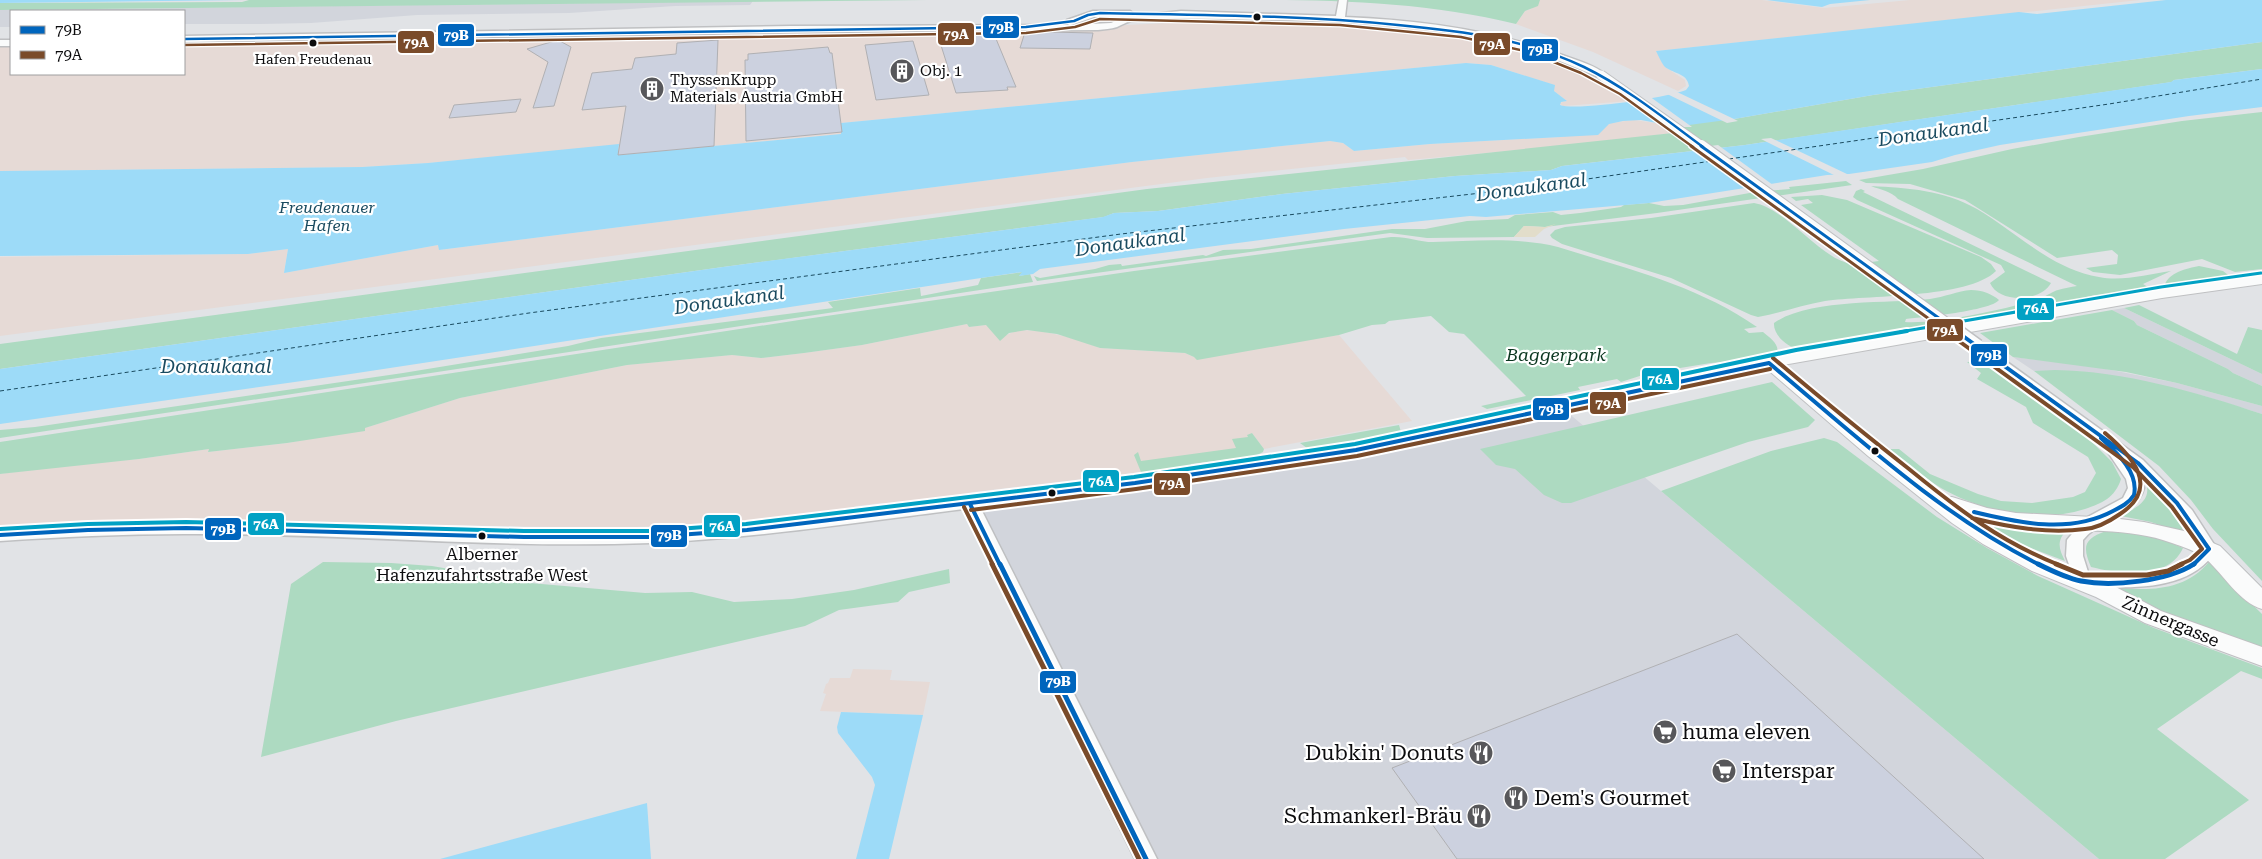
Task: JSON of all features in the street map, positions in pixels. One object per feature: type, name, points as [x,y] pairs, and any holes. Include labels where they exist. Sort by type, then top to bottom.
[{"type":"main road","points":[[1769,363],[2162,294],[2262,279]]},
{"type":"main road","name":"Zinnergasse","points":[[1769,363],[1845,427],[1960,518],[1991,538],[2040,565],[2082,581],[2153,617],[2262,657]]},
{"type":"main road","name":"Zinnergasse","points":[[1933,496],[1966,510],[2027,523],[2089,523],[2148,529],[2209,549],[2262,601]]},
{"type":"street","points":[[1340,19],[1343,0]]},
{"type":"street","points":[[1026,27],[1074,21],[1093,14],[1171,13],[1190,15]]},
{"type":"street","points":[[1110,14],[1118,18],[1118,21]]},
{"type":"street","points":[[185,38],[1108,26],[1118,21],[1144,17],[1190,15],[1340,19],[1434,27],[1493,37],[1546,51],[1601,75],[2110,444]]},
{"type":"street","points":[[1083,18],[1082,22],[1090,26]]},
{"type":"street","points":[[0,535],[88,530],[186,528],[516,536],[650,537],[748,530],[970,504],[1213,472],[1356,450],[1769,363]]},
{"type":"street","name":"Zinnergasse","points":[[2110,444],[2138,463],[2162,486],[2196,525],[2209,549],[2202,559],[2170,577],[2148,581],[2082,581],[2074,554],[2075,540],[2089,523],[2116,510],[2132,499],[2136,489],[2134,480],[2110,444]]},
{"type":"street","points":[[970,504],[1146,859]]},
{"type":"shaded area","points":[[1539,0],[1762,0],[1824,8],[1910,0],[2140,0],[1656,51],[1665,67],[1685,80],[1686,86],[1678,91],[1593,52],[1516,24],[1525,11],[1531,9]]},
{"type":"shaded area","points":[[753,1],[750,5],[675,6],[569,13],[417,15],[311,23],[261,24],[185,24],[185,10],[10,10],[10,27],[0,27],[0,10]]},
{"type":"shaded area","name":"Hafen Freudenau","points":[[1235,20],[1402,27],[1466,35],[1521,47],[1594,76],[1630,101],[1563,106],[1559,103],[1567,101],[1554,91],[1554,85],[1491,65],[1466,63],[841,123],[842,134],[618,155],[619,145],[428,163],[362,167],[0,171],[0,46],[10,46],[10,75],[185,75],[185,40],[1014,30]]},
{"type":"shaded area","points":[[1634,120],[1662,124],[1674,133],[1586,144],[1408,160],[1405,157],[1207,178],[0,336],[0,257],[248,254],[288,249],[284,273],[438,245],[440,250],[1132,162],[1330,141],[1343,143],[1354,151],[1430,144],[1561,137],[1610,123]]},
{"type":"shaded area","points":[[2124,308],[2262,374],[2262,386],[2137,325],[2134,321],[2112,310]]},
{"type":"shaded area","points":[[967,324],[969,327],[986,325],[1004,336],[1018,330],[1040,331],[1073,338],[1100,348],[1185,353],[1194,357],[1339,335],[1412,421],[1264,449],[1252,433],[1236,448],[1191,464],[1141,472],[973,492],[954,497],[897,504],[881,503],[856,506],[847,510],[799,516],[709,524],[611,528],[135,520],[0,527],[0,474],[67,465],[139,459],[209,449],[208,452],[288,443],[365,428],[460,398],[627,365],[732,355],[761,358],[804,353],[862,345]]},
{"type":"shaded area","points":[[2013,357],[2091,366],[2177,383],[2262,406],[2262,414],[2204,396],[2143,382],[2078,371],[2034,371]]},
{"type":"shaded area","points":[[1560,406],[2099,859],[1146,859],[970,504],[1261,465]]},
{"type":"shaded area","points":[[853,669],[892,670],[890,680],[930,682],[923,715],[820,711],[826,694],[823,693],[830,678],[850,678]]},
{"type":"green space","points":[[249,0],[927,0],[0,10],[0,3],[242,2]]},
{"type":"green space","points":[[1266,0],[1540,0],[1538,6],[1525,11],[1516,24],[1454,12],[1391,4]]},
{"type":"green space","points":[[2262,42],[2262,69],[2174,80],[2172,82],[1745,145],[1562,166],[1551,170],[1455,176],[1282,194],[1158,211],[1114,213],[1104,217],[723,267],[0,369],[0,344],[1147,189],[1673,133],[1662,124],[1734,119],[1873,95]]},
{"type":"green space","points":[[2262,112],[2262,269],[2235,272],[2202,259],[2120,275],[2093,272],[2086,268],[2117,264],[2118,255],[2112,250],[2057,258],[1965,200],[1910,184],[1866,183],[1859,180],[2079,137],[2182,121]]},
{"type":"green space","points":[[1846,181],[1852,185],[1545,227],[1524,226],[1514,237],[1427,238],[1390,233],[1037,281],[1034,276],[1040,278],[1109,265],[1121,264],[1122,266],[1206,256],[1223,250],[1251,249],[1392,229],[1425,229],[1467,221],[1508,219],[1515,215],[1553,212],[1561,215],[1621,207],[1624,205],[1649,203],[1664,206],[1683,205],[1755,192]]},
{"type":"green space","points":[[1871,186],[1926,191],[1952,198],[1992,218],[2050,258],[2082,273],[2117,279],[2171,271],[2143,284],[2151,289],[2095,295],[2062,303],[1800,349],[1795,348],[1782,340],[1774,328],[1774,323],[1789,315],[1808,309],[1849,304],[1930,299],[1971,290],[1986,293],[1999,300],[1983,307],[1956,313],[1906,319],[1905,322],[1936,321],[2011,307],[2065,288],[2077,286],[1898,199],[1889,192]]},
{"type":"green space","points":[[1861,189],[1865,191],[1863,192],[2051,283],[2039,294],[2030,297],[2020,298],[2002,295],[1990,283],[2005,272],[2001,265],[1857,200],[1853,197],[1856,191]]},
{"type":"green space","points":[[1822,195],[1847,200],[1981,257],[1991,264],[1996,271],[1982,280],[1963,287],[1915,294],[1825,301],[1758,317],[1671,278],[1562,244],[1550,235],[1555,230],[1565,227],[1651,218],[1754,203],[1778,214],[1828,253],[1840,260],[1852,264],[1879,261],[1801,205],[1813,203],[1808,199],[1796,201],[1791,197]]},
{"type":"green space","name":"Baggerpark","points":[[1391,237],[1433,242],[1512,241],[1558,247],[1661,280],[1711,300],[1757,327],[1744,329],[1749,333],[1763,332],[1776,344],[1777,354],[1649,373],[1621,382],[1617,379],[1578,387],[1580,390],[1487,409],[1481,406],[1526,396],[1464,334],[1449,332],[1431,316],[1389,321],[1385,324],[1372,325],[1339,335],[1197,360],[1185,353],[1100,348],[1057,334],[1027,330],[1009,333],[1000,341],[986,325],[969,327],[967,324],[862,345],[804,353],[761,358],[732,355],[627,365],[460,398],[365,428],[365,431],[287,443],[208,452],[209,449],[139,459],[0,474],[0,442],[799,320],[1134,271]]},
{"type":"green space","points":[[2199,266],[2223,271],[2232,278],[2171,287],[2165,285],[2174,274]]},
{"type":"green space","points":[[1023,272],[1019,276],[1030,274],[1033,282],[0,438],[0,430],[35,427],[403,373],[568,346],[601,338],[833,308],[828,302],[920,288],[921,296],[978,285],[981,278]]},
{"type":"green space","points":[[2139,305],[2237,354],[2248,327],[2262,330],[2262,374],[2124,308]]},
{"type":"green space","points":[[2112,310],[2134,321],[2137,325],[2262,386],[2262,406],[2177,383],[2126,372],[2013,357],[1980,333]]},
{"type":"green space","points":[[1984,361],[2085,435],[2112,462],[2121,479],[2115,491],[2107,499],[2085,509],[2049,515],[2011,513],[1993,509],[1975,504],[1941,488],[1890,449],[1899,449],[1930,474],[1978,494],[2001,501],[2032,503],[2073,497],[2085,492],[2096,473],[2088,457],[2033,423],[2026,407],[1977,379],[1981,373],[1967,362]]},
{"type":"green space","points":[[2055,370],[2107,374],[2160,384],[2262,414],[2262,581],[2213,529],[2191,500],[2159,466],[2034,371]]},
{"type":"green space","points":[[1772,382],[1815,420],[1808,427],[1748,442],[1571,503],[1562,503],[1544,495],[1515,469],[1496,465],[1480,449]]},
{"type":"green space","points":[[1399,425],[1401,432],[1398,435],[1311,451],[1300,443]]},
{"type":"green space","points":[[1252,433],[1264,449],[1263,452],[1255,456],[1191,464],[1190,468],[1146,474],[1141,472],[1134,455],[1138,452],[1141,461],[1236,448],[1232,439],[1248,437],[1247,435]]},
{"type":"green space","points":[[1824,438],[1837,442],[1937,517],[1987,548],[2038,576],[2154,628],[2262,668],[2262,679],[2241,671],[2157,729],[2249,800],[2165,859],[2099,859],[1661,491],[1771,451]]},
{"type":"green space","points":[[2140,471],[2172,508],[2184,534],[2151,522],[2121,516],[2136,507],[2145,498],[2147,487]]},
{"type":"green space","points":[[1965,514],[2016,529],[2067,530],[2060,541],[2061,553],[2065,561],[2015,542]]},
{"type":"green space","points":[[2106,531],[2145,535],[2183,548],[2176,559],[2166,566],[2155,570],[2129,573],[2091,567],[2086,554],[2087,544],[2093,537]]},
{"type":"green space","points":[[323,562],[432,566],[530,583],[645,593],[692,592],[734,602],[792,599],[854,590],[949,569],[950,583],[909,592],[898,602],[839,610],[805,626],[396,721],[261,757],[291,584]]},
{"type":"green space","points":[[2209,562],[2262,614],[2262,651],[2186,623],[2111,587],[2151,589],[2176,584],[2199,572]]},
{"type":"sand","points":[[1556,224],[1544,229],[1535,237],[1514,237],[1524,226],[1545,227]]},
{"type":"water","points":[[0,0],[243,0],[0,3]]},
{"type":"water","points":[[1767,0],[1870,0],[1830,4],[1822,7]]},
{"type":"water","name":"Freudenauer Hafen","points":[[2166,0],[2262,0],[2262,42],[1873,95],[1689,125],[1662,124],[1641,120],[1623,121],[1609,124],[1598,135],[1430,144],[1354,151],[1343,143],[1330,141],[1132,162],[439,250],[438,245],[284,273],[288,249],[248,254],[0,256],[0,171],[362,167],[428,163],[619,144],[618,155],[841,134],[841,123],[1466,63],[1491,65],[1555,85],[1554,91],[1567,101],[1561,102],[1560,105],[1602,105],[1661,97],[1686,90],[1689,86],[1688,81],[1667,69],[1656,51],[2019,12],[2037,14]]},
{"type":"water","name":"Donaukanal","points":[[2262,69],[2262,107],[2189,116],[2000,145],[1932,162],[1849,174],[1827,175],[1649,203],[1486,217],[1470,216],[1344,229],[1040,269],[1033,274],[1019,276],[1022,272],[344,375],[0,424],[0,369],[723,267],[1103,217],[1114,213],[1158,211],[1282,194],[1455,176],[1551,170],[1562,166],[1745,145],[2171,82],[2174,80]]},
{"type":"water","points":[[841,712],[923,715],[889,859],[856,859],[875,785],[872,777],[838,733],[837,727]]},
{"type":"water","points":[[647,803],[651,859],[440,859]]},
{"type":"pier","points":[[1675,91],[1738,121],[1727,123],[1665,93]]},
{"type":"pier","points":[[1649,96],[1692,127],[1666,127],[1627,98]]},
{"type":"pier","points":[[1771,138],[1851,176],[1838,177],[1761,139]]},
{"type":"pier","points":[[1718,145],[1773,185],[1750,189],[1695,148]]},
{"type":"building","points":[[1025,32],[1093,33],[1090,49],[1020,48]]},
{"type":"building","points":[[994,34],[1016,87],[1007,87],[1008,90],[956,93],[939,39]]},
{"type":"building","points":[[558,40],[571,47],[554,106],[533,108],[548,62],[527,49]]},
{"type":"building","name":"ThyssenKrupp Materials Austria GmbH","points":[[718,40],[714,146],[618,155],[626,106],[582,110],[592,73],[632,69],[635,58],[676,54],[677,43]]},
{"type":"building","name":"Obj. 1","points":[[913,41],[929,95],[876,100],[865,45]]},
{"type":"building","points":[[828,47],[830,53],[832,53],[842,132],[746,141],[745,60],[748,60],[748,54]]},
{"type":"building","points":[[521,99],[516,112],[449,118],[454,105]]},
{"type":"building","name":"huma eleven","points":[[1737,634],[1984,859],[1457,859],[1392,768]]},
{"type":"ferry route","points":[[1729,159],[2109,104],[2262,79]]},
{"type":"ferry route","points":[[0,391],[529,313],[1121,234],[1525,188],[1712,161]]},
{"type":"transit line","name":"79B","points":[[185,39],[1026,27],[1074,21],[1088,15],[1100,13],[1340,19],[1462,31],[1531,46],[1584,67],[1623,89],[2138,463],[2177,503],[2209,549],[2194,565],[2175,574],[2154,580],[2094,582],[2082,581],[2060,574],[2007,547],[1946,506],[1901,472],[1769,363]]},
{"type":"transit line","name":"79A","points":[[185,45],[1026,33],[1075,27],[1100,19],[1340,25],[1461,37],[1529,52],[1581,73],[1620,94],[2134,468],[2172,507],[2202,549],[2190,560],[2168,571],[2147,575],[2083,575],[2043,559],[1994,534],[1964,513],[1849,422],[1773,358]]},
{"type":"transit line","name":"76A","points":[[0,529],[88,524],[186,522],[524,531],[650,531],[746,524],[1134,477],[1355,444],[1796,350],[2161,287],[2261,273]]},
{"type":"transit line","name":"79B","points":[[0,535],[88,530],[186,528],[524,537],[650,537],[747,530],[1135,483],[1356,450],[1769,363]]},
{"type":"transit line","name":"79A","points":[[971,510],[1136,489],[1357,456],[1770,369]]},
{"type":"transit line","name":"79A","points":[[1972,518],[2000,525],[2058,531],[2090,528],[2114,518],[2129,508],[2138,498],[2141,487],[2140,476],[2127,454],[2105,433]]},
{"type":"transit line","name":"79B","points":[[1974,512],[2023,522],[2061,525],[2092,521],[2120,507],[2134,495],[2136,488],[2134,480],[2125,464],[2101,438]]},
{"type":"transit line","name":"79B","points":[[970,504],[1146,859]]},
{"type":"transit line","name":"79A","points":[[964,507],[1139,859]]},
{"type":"place","name":"Hafen Freudenau","points":[[313,43]]},
{"type":"place","name":"Obj. 1","points":[[902,71]]},
{"type":"place","name":"ThyssenKrupp Materials Austria GmbH","points":[[652,89]]},
{"type":"place","name":"Alberner Hafenzufahrtsstraße West","points":[[482,536]]},
{"type":"place","name":"huma eleven","points":[[1665,732]]},
{"type":"place","name":"Dubkin' Donuts","points":[[1481,753]]},
{"type":"place","name":"Interspar","points":[[1724,771]]},
{"type":"place","name":"Dem's Gourmet","points":[[1516,798]]},
{"type":"place","name":"Schmankerl-Bräu","points":[[1479,816]]}]
